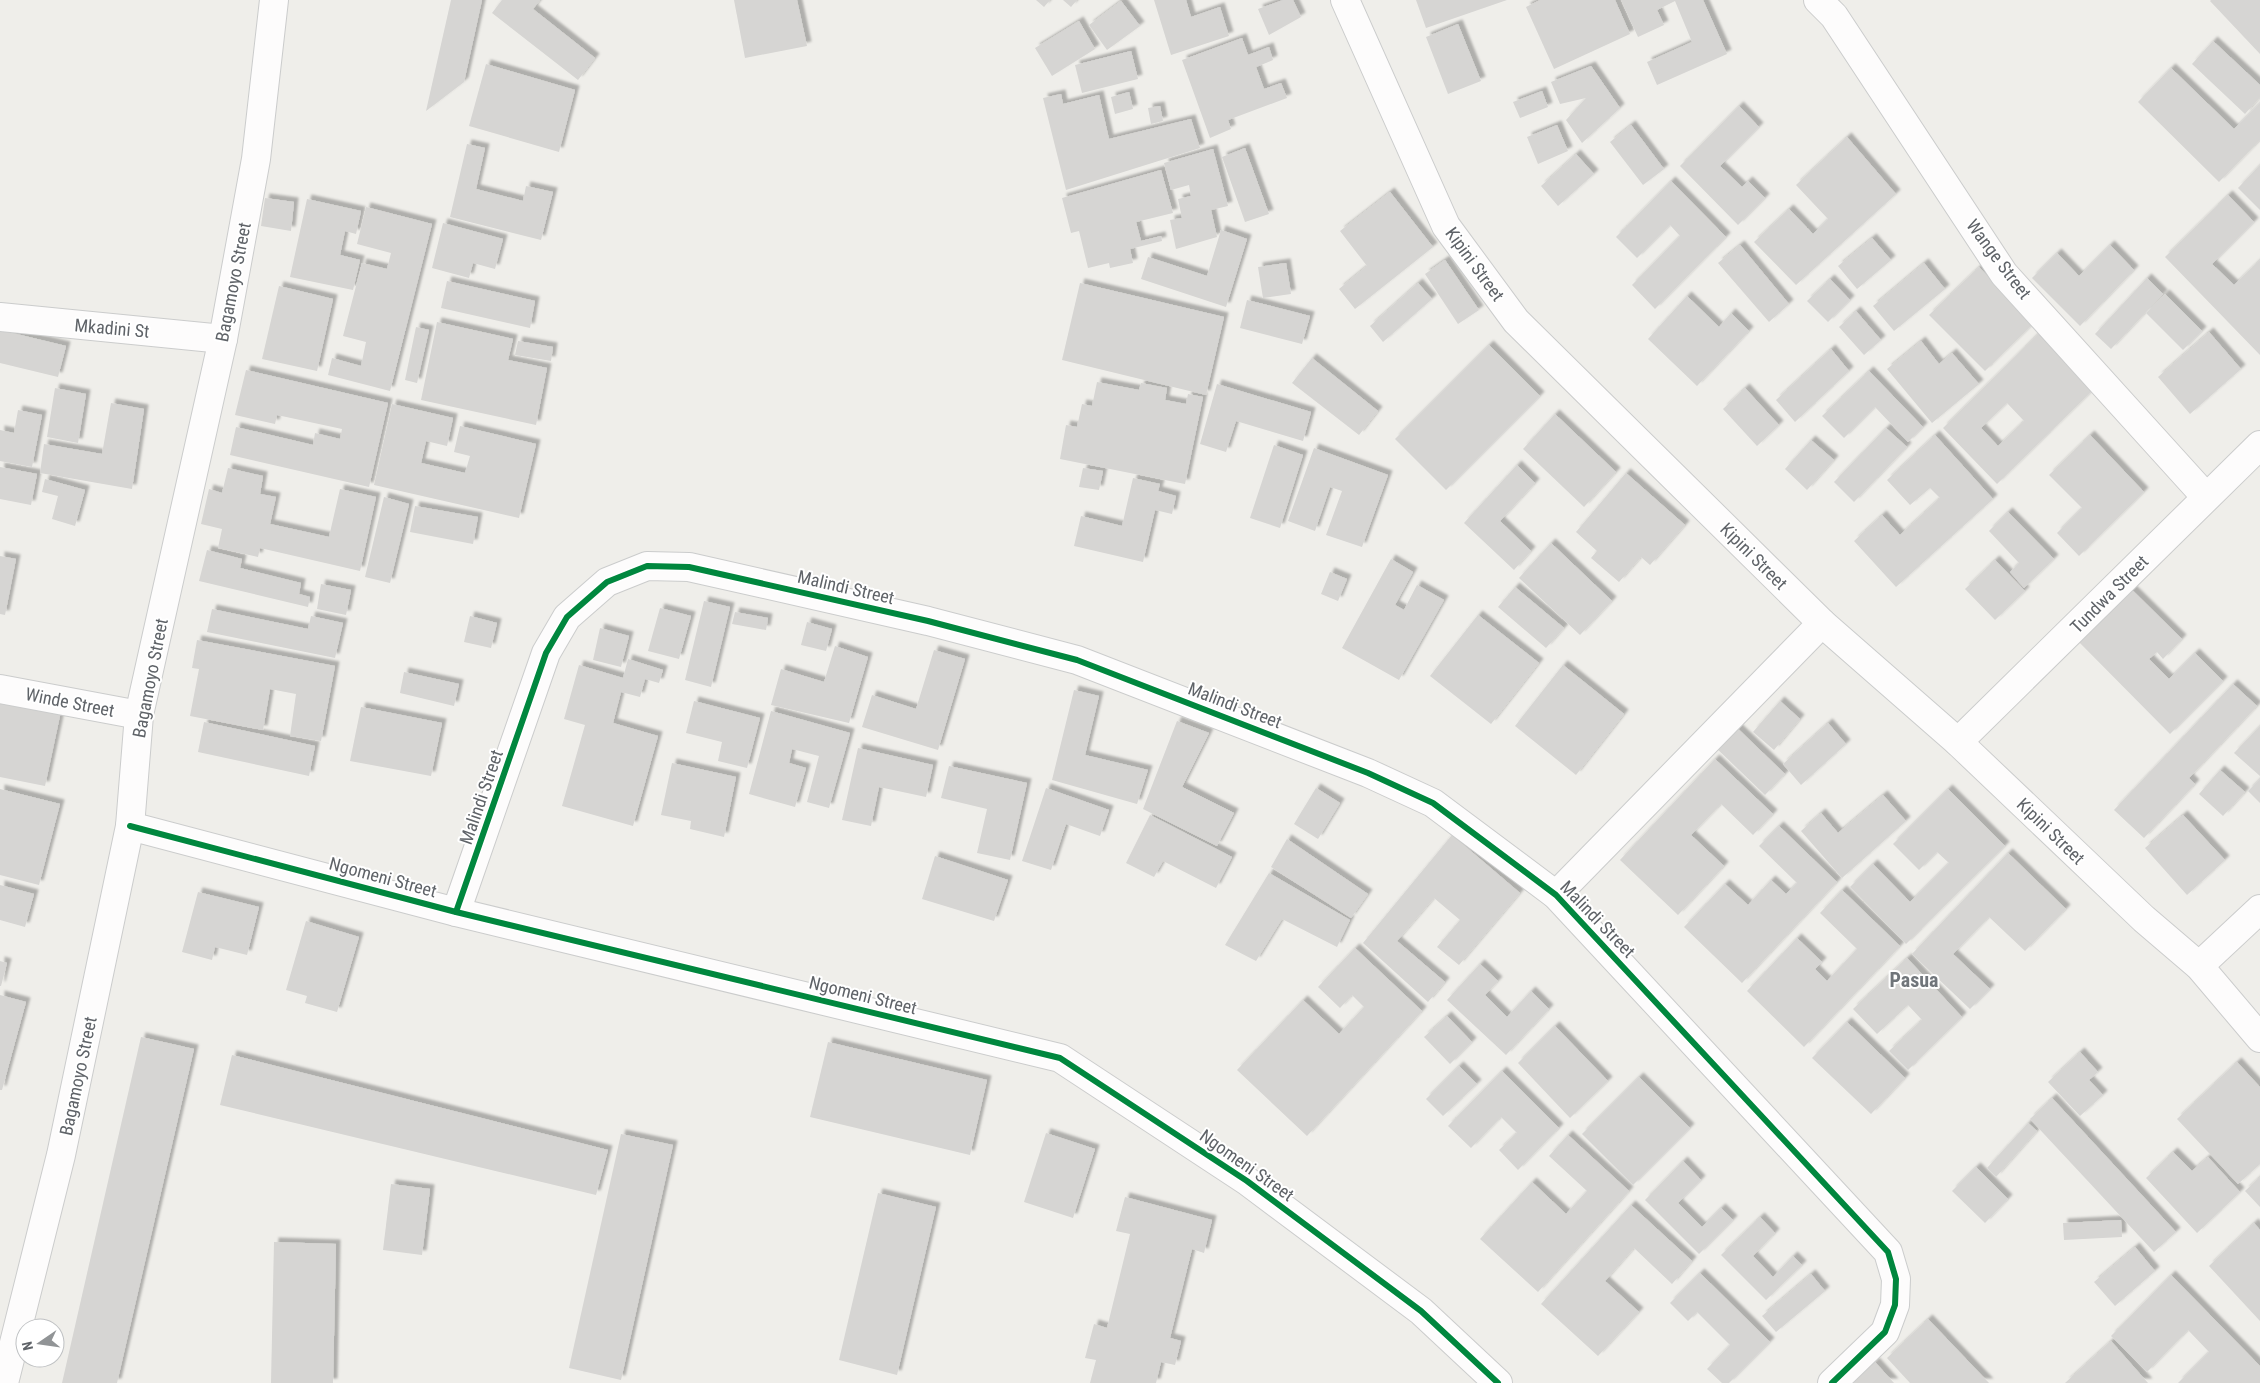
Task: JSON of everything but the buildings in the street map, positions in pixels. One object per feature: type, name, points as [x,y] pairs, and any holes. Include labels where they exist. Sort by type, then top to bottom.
[{"type":"street","name":"Bagamoyo Street","points":[[4,1383],[61,1155],[130,826],[139,715],[223,338],[256,159],[274,0]]},
{"type":"street","name":"Kipini Street","points":[[1345,0],[1446,226],[1516,321],[1822,623],[1958,742],[2144,919],[2199,966],[2260,1038]]},
{"type":"street","name":"Wange Street","points":[[1818,0],[1834,16],[2004,274],[2206,497]]},
{"type":"street","name":"Mkadini St","points":[[0,317],[223,338]]},
{"type":"street","name":"Tundwa Street","points":[[1958,742],[2260,445]]},
{"type":"street","name":"Malindi Street","points":[[456,912],[546,653],[567,617],[607,582],[647,566],[689,567],[928,621],[1077,660],[1368,773],[1433,803],[1556,895],[1888,1252],[1896,1279],[1896,1288],[1895,1305],[1885,1332],[1832,1383]]},
{"type":"street","points":[[1556,895],[1822,623]]},
{"type":"street","name":"Winde Street","points":[[0,689],[139,715]]},
{"type":"street","name":"Ngomeni Street","points":[[130,826],[456,912],[1060,1058],[1255,1187],[1421,1311],[1498,1383]]},
{"type":"street","points":[[2199,966],[2260,910]]},
{"type":"cycle path","points":[[456,912],[546,653],[567,617],[607,582],[647,566],[689,567],[928,621],[1077,660],[1368,773],[1433,803],[1556,895],[1888,1252],[1896,1279],[1895,1305],[1885,1332],[1832,1383]]},
{"type":"cycle path","points":[[130,826],[456,912],[1060,1058],[1247,1181],[1421,1311],[1498,1383]]},
{"type":"district","name":"Pasua","points":[[1914,980]]}]
